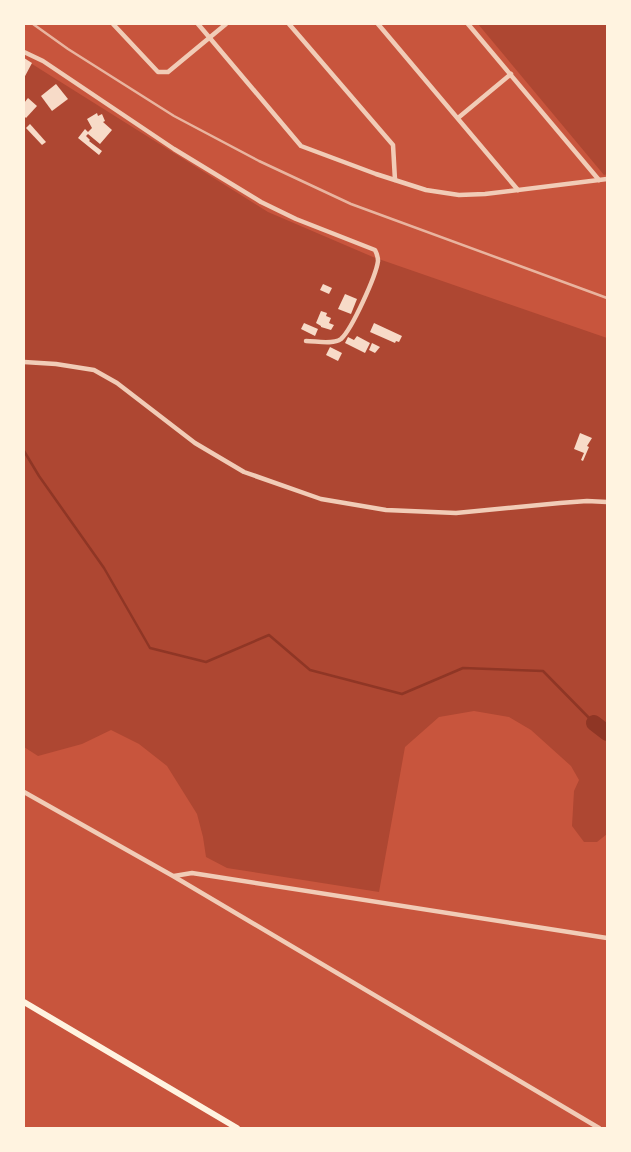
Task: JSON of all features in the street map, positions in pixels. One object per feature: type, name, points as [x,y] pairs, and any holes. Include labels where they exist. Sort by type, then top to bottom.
[{"type":"main road","points":[[24,1002],[237,1128]]},
{"type":"street","points":[[113,24],[158,72],[168,72],[226,24]]},
{"type":"street","points":[[198,24],[301,146],[376,174],[426,190],[459,195],[485,194],[607,179]]},
{"type":"street","points":[[289,24],[393,145],[395,180]]},
{"type":"street","points":[[378,24],[518,190]]},
{"type":"street","points":[[468,24],[599,180]]},
{"type":"street","points":[[24,52],[43,61],[174,149],[261,202],[296,219],[375,250],[378,260],[377,267],[355,321],[340,340],[335,342],[306,340]]},
{"type":"street","points":[[458,118],[510,74]]},
{"type":"street","points":[[24,362],[56,364],[94,370],[117,383],[195,443],[244,472],[321,499],[386,510],[456,513],[569,502],[607,502]]},
{"type":"street","points":[[24,792],[173,876],[599,1128]]},
{"type":"street","points":[[173,876],[192,873],[607,938]]},
{"type":"shaded area","points":[[478,24],[607,24],[607,174],[604,175]]},
{"type":"shaded area","points":[[24,59],[268,212],[373,257],[607,338],[607,834],[597,842],[584,842],[572,826],[574,791],[579,780],[571,766],[531,730],[509,717],[474,711],[439,717],[405,747],[379,892],[227,868],[206,857],[197,814],[167,766],[139,744],[111,730],[82,744],[38,756],[24,747]]},
{"type":"building","points":[[24,58],[32,63],[24,78]]},
{"type":"building","points":[[56,84],[68,99],[52,111],[41,96]]},
{"type":"building","points":[[28,98],[37,106],[26,118],[24,116],[24,103]]},
{"type":"building","points":[[97,113],[98,116],[102,114],[105,121],[103,122],[112,130],[100,144],[88,134],[86,136],[89,141],[102,151],[99,155],[78,138],[85,129],[88,132],[92,128],[87,119]]},
{"type":"building","points":[[30,124],[46,142],[42,145],[26,128]]},
{"type":"building","points":[[323,284],[332,288],[329,294],[320,290]]},
{"type":"building","points":[[345,294],[357,299],[351,314],[338,309]]},
{"type":"building","points":[[321,311],[327,313],[326,316],[331,318],[329,323],[334,325],[331,330],[321,327],[316,323]]},
{"type":"building","points":[[304,323],[318,329],[315,336],[301,329]]},
{"type":"building","points":[[374,323],[402,336],[399,342],[396,341],[395,343],[370,332]]},
{"type":"building","points":[[357,336],[370,343],[365,353],[345,343],[348,337],[354,340]]},
{"type":"building","points":[[372,343],[380,347],[375,353],[369,350]]},
{"type":"building","points":[[330,347],[342,353],[338,361],[326,355]]},
{"type":"building","points":[[580,433],[592,438],[587,446],[589,447],[583,461],[581,460],[584,453],[574,449]]},
{"type":"waterway","points":[[24,451],[39,476],[104,568],[150,648],[206,662],[269,635],[310,670],[402,694],[463,668],[543,671],[594,723]]},
{"type":"waterway","points":[[594,723],[607,733]]},
{"type":"railway","points":[[33,24],[68,49],[174,116],[259,161],[351,204],[607,298]]}]
